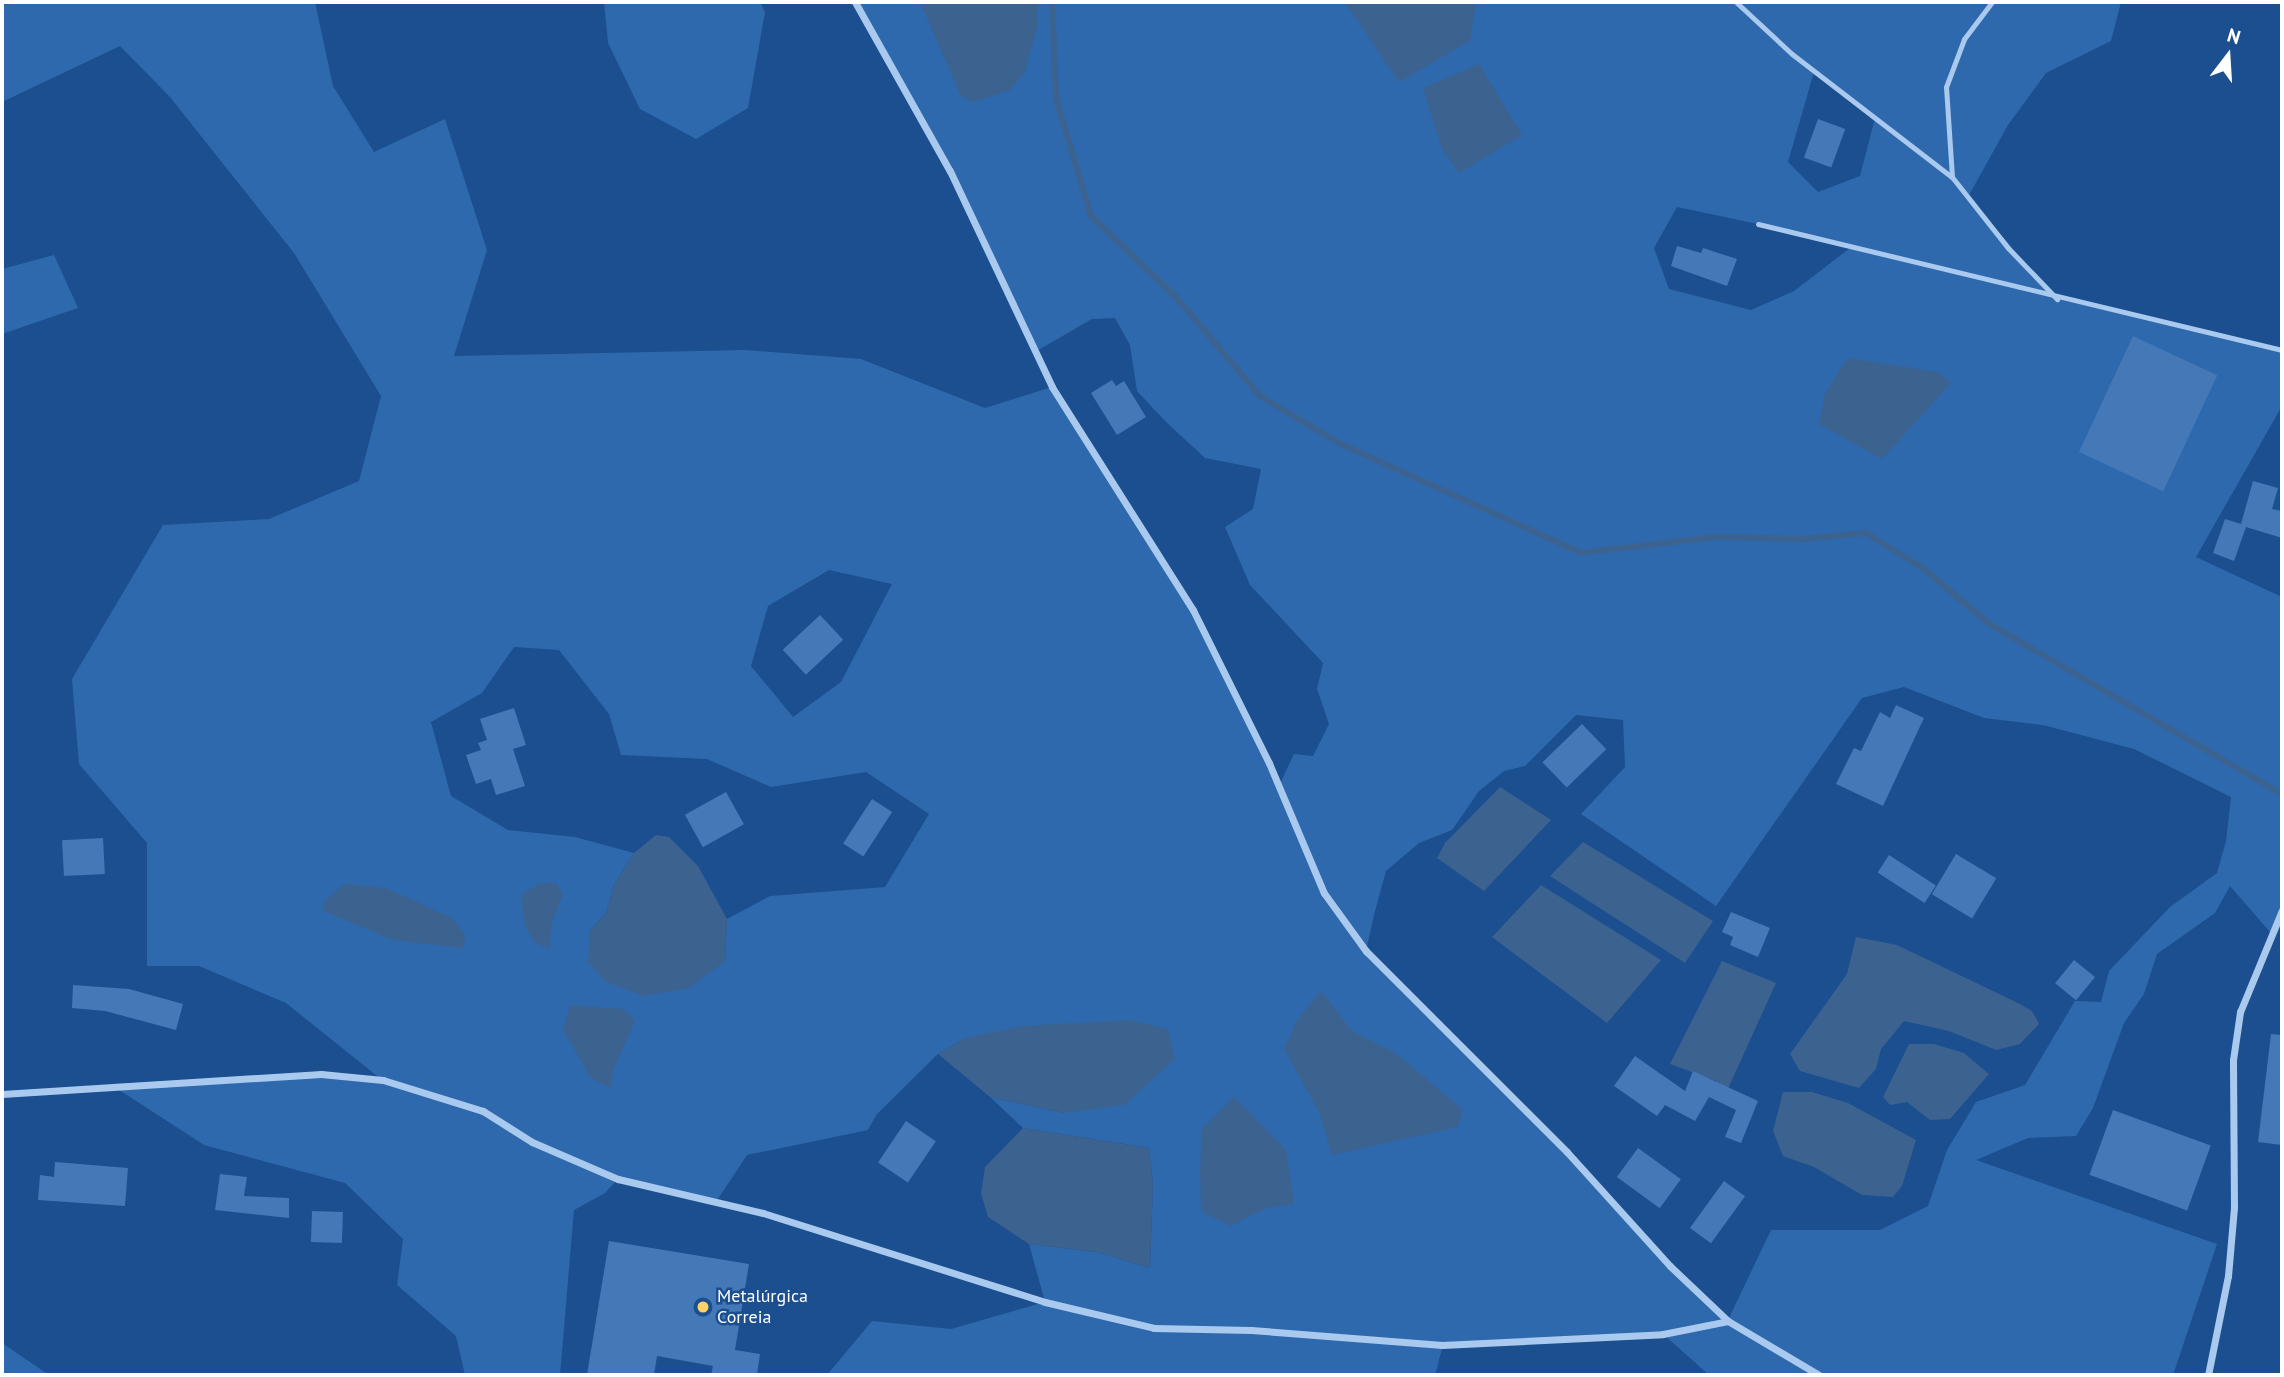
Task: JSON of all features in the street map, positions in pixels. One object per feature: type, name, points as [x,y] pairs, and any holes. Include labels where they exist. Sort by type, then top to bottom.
[{"type":"street","points":[[856,2],[950,171],[1052,387],[1193,610],[1269,763],[1324,893],[1366,951],[1567,1152],[1670,1266],[1728,1321],[1819,1375]]},
{"type":"street","points":[[2208,1375],[2228,1276],[2234,1207],[2233,1060],[2240,1012],[2282,910]]},
{"type":"street","points":[[2,1094],[321,1074],[383,1080],[482,1111],[532,1142],[618,1178],[763,1213],[1045,1302],[1154,1328],[1251,1330],[1442,1345],[1664,1334],[1728,1321]]},
{"type":"lane","points":[[1736,2],[1792,54],[1952,177],[2008,248],[2057,299]]},
{"type":"lane","points":[[1952,177],[1946,87],[1964,39],[1993,2]]},
{"type":"lane","points":[[1758,224],[2057,299],[2282,350]]},
{"type":"shaded area","points":[[2,2],[315,2],[333,86],[374,152],[445,119],[487,250],[454,356],[745,350],[861,359],[985,408],[1052,387],[1193,610],[1279,786],[1294,754],[1313,756],[1329,724],[1317,689],[1323,663],[1250,585],[1225,527],[1253,509],[1261,469],[1205,458],[1166,422],[1137,391],[1130,345],[1115,318],[1092,319],[1035,352],[950,171],[855,2],[2121,2],[2111,41],[2046,73],[2008,125],[1968,197],[2057,299],[2282,350],[2282,406],[2196,557],[2282,597],[2282,926],[2270,932],[2230,886],[2215,913],[2157,954],[2144,994],[2124,1023],[2093,1108],[2076,1136],[2028,1138],[1976,1160],[2217,1244],[2173,1375],[1709,1375],[1663,1334],[1443,1345],[1435,1375],[827,1375],[872,1321],[951,1329],[1045,1302],[1029,1244],[1097,1252],[1150,1268],[1153,1183],[1149,1148],[1023,1128],[990,1097],[1064,1113],[966,1038],[938,1054],[877,1114],[868,1130],[747,1155],[716,1202],[618,1179],[605,1193],[574,1210],[560,1375],[465,1375],[456,1336],[397,1285],[403,1239],[345,1183],[204,1145],[110,1084],[321,1074],[382,1080],[286,1003],[199,966],[147,966],[147,843],[79,764],[72,679],[163,525],[269,519],[359,481],[381,396],[294,253],[170,97],[120,46],[2,102]],"holes":[[[1814,72],[1875,118],[1860,176],[1818,192],[1788,162]],[[1677,207],[1758,224],[1850,248],[1794,291],[1751,310],[1669,289],[1654,248]],[[829,570],[892,584],[841,682],[793,717],[751,666],[768,606]],[[514,647],[559,650],[609,714],[621,755],[707,759],[771,787],[866,772],[929,814],[885,887],[770,896],[727,919],[725,961],[590,931],[606,913],[614,885],[634,853],[575,837],[508,830],[451,796],[431,722],[482,693]],[[1904,687],[1984,718],[2043,725],[2134,749],[2231,797],[2226,841],[2217,873],[2170,907],[2109,971],[2101,1002],[2075,1001],[2025,1085],[1976,1102],[1947,1150],[1928,1206],[1880,1230],[1771,1230],[1728,1320],[1670,1266],[1567,1152],[1366,951],[1386,871],[1419,843],[1452,830],[1479,791],[1504,771],[1525,766],[1576,715],[1623,720],[1625,767],[1581,814],[1716,906],[1862,698]]]},
{"type":"shaded area","points":[[604,2],[760,2],[765,12],[748,108],[696,139],[640,109],[608,43]]},
{"type":"shaded area","points":[[920,2],[1038,2],[1037,28],[1025,71],[1010,90],[974,102],[961,96]]},
{"type":"shaded area","points":[[1345,2],[1476,3],[1470,41],[1399,82]]},
{"type":"shaded area","points":[[1479,64],[1522,135],[1459,173],[1442,149],[1423,88]]},
{"type":"shaded area","points":[[54,255],[78,308],[2,334],[2,269]]},
{"type":"shaded area","points":[[1847,358],[1938,372],[1951,383],[1882,459],[1819,424],[1825,394]]},
{"type":"shaded area","points":[[1500,787],[1551,820],[1484,891],[1437,858],[1445,843]]},
{"type":"shaded area","points":[[656,835],[669,837],[698,866],[727,919],[725,961],[689,988],[644,996],[606,982],[588,962],[590,931],[606,913],[614,885],[634,853]]},
{"type":"shaded area","points":[[1583,842],[1713,921],[1685,963],[1550,876]]},
{"type":"shaded area","points":[[540,883],[556,883],[563,894],[551,925],[550,949],[535,943],[525,926],[521,895]]},
{"type":"shaded area","points":[[345,884],[386,888],[452,918],[465,935],[464,948],[393,940],[324,911],[323,902]]},
{"type":"shaded area","points":[[1541,885],[1661,960],[1607,1023],[1492,937]]},
{"type":"shaded area","points":[[1856,937],[1897,945],[2018,1003],[2032,1011],[2039,1024],[2020,1044],[1996,1050],[1949,1031],[1904,1021],[1881,1049],[1876,1069],[1859,1088],[1800,1071],[1790,1054],[1847,974]]},
{"type":"shaded area","points":[[1722,961],[1776,983],[1727,1091],[1714,1087],[1716,1081],[1670,1064]]},
{"type":"shaded area","points":[[1321,991],[1352,1031],[1397,1054],[1463,1110],[1458,1127],[1332,1155],[1319,1112],[1284,1049],[1296,1022]]},
{"type":"shaded area","points":[[570,1005],[624,1009],[635,1021],[613,1070],[611,1088],[591,1078],[563,1030]]},
{"type":"shaded area","points":[[1129,1020],[1168,1029],[1175,1059],[1124,1105],[1064,1113],[990,1097],[938,1054],[966,1038],[1023,1026]]},
{"type":"shaded area","points":[[1909,1044],[1934,1044],[1964,1053],[1989,1074],[1950,1119],[1930,1120],[1907,1102],[1890,1105],[1883,1097]]},
{"type":"shaded area","points":[[1783,1092],[1812,1092],[1848,1103],[1916,1140],[1902,1186],[1893,1197],[1862,1195],[1814,1167],[1783,1156],[1773,1131]]},
{"type":"shaded area","points":[[1234,1097],[1286,1150],[1294,1204],[1266,1208],[1231,1226],[1201,1211],[1200,1171],[1202,1129]]},
{"type":"shaded area","points":[[1023,1128],[1149,1148],[1153,1183],[1150,1268],[1097,1252],[1029,1244],[988,1217],[981,1193],[985,1167]]},
{"type":"shaded area","points":[[2,1343],[49,1375],[2,1375]]},
{"type":"building","points":[[1818,119],[1845,129],[1831,167],[1804,158]]},
{"type":"building","points":[[1677,246],[1701,253],[1703,248],[1737,259],[1727,286],[1671,266]]},
{"type":"building","points":[[2133,336],[2217,375],[2163,491],[2079,452]]},
{"type":"building","points":[[1112,380],[1116,386],[1124,381],[1146,417],[1117,435],[1091,393]]},
{"type":"building","points":[[2253,481],[2278,488],[2272,509],[2282,511],[2282,538],[2246,527],[2234,561],[2213,553],[2225,519],[2241,524]]},
{"type":"building","points":[[820,615],[843,640],[806,675],[783,650]]},
{"type":"building","points":[[1896,705],[1924,718],[1883,806],[1836,784],[1854,748],[1861,751],[1880,712],[1890,718]]},
{"type":"building","points":[[514,708],[526,745],[513,749],[525,786],[496,795],[491,779],[476,784],[466,755],[481,750],[478,743],[487,740],[480,719]]},
{"type":"building","points":[[1582,724],[1606,749],[1567,787],[1542,762]]},
{"type":"building","points":[[726,792],[744,824],[703,847],[685,815]]},
{"type":"building","points":[[872,799],[892,812],[863,857],[843,843]]},
{"type":"building","points":[[103,838],[105,874],[64,876],[62,840]]},
{"type":"building","points":[[1956,854],[1996,878],[1972,918],[1932,894]]},
{"type":"building","points":[[1889,855],[1936,885],[1925,903],[1878,873]]},
{"type":"building","points":[[1731,912],[1770,928],[1758,957],[1730,945],[1733,937],[1722,932]]},
{"type":"building","points":[[2074,960],[2095,977],[2076,1000],[2055,983]]},
{"type":"building","points":[[73,985],[129,989],[183,1004],[176,1030],[105,1011],[72,1008]]},
{"type":"building","points":[[2271,1034],[2282,1035],[2282,1145],[2258,1142]]},
{"type":"building","points":[[1635,1056],[1685,1091],[1693,1071],[1758,1101],[1741,1143],[1725,1137],[1736,1110],[1709,1097],[1695,1121],[1665,1105],[1657,1116],[1614,1086]]},
{"type":"building","points":[[2113,1110],[2211,1146],[2187,1210],[2089,1175]]},
{"type":"building","points":[[906,1121],[936,1141],[908,1183],[878,1162]]},
{"type":"building","points":[[1638,1148],[1681,1179],[1660,1208],[1617,1177]]},
{"type":"building","points":[[55,1162],[128,1168],[125,1206],[38,1200],[40,1175],[54,1177]]},
{"type":"building","points":[[220,1174],[247,1177],[244,1196],[289,1198],[289,1218],[215,1210]]},
{"type":"building","points":[[1724,1181],[1745,1196],[1711,1243],[1690,1228]]},
{"type":"building","points":[[312,1211],[343,1212],[342,1243],[311,1242]]},
{"type":"building","points":[[609,1241],[749,1264],[735,1350],[760,1354],[757,1375],[711,1375],[713,1366],[657,1356],[654,1375],[587,1375]]},
{"type":"waterway","points":[[1052,2],[1056,98],[1091,216],[1175,296],[1260,396],[1341,444],[1581,553],[1714,537],[1804,539],[1866,533],[1923,568],[1988,623],[2282,794]]},
{"type":"place","name":"Metalúrgica Correia","points":[[703,1307]]}]
